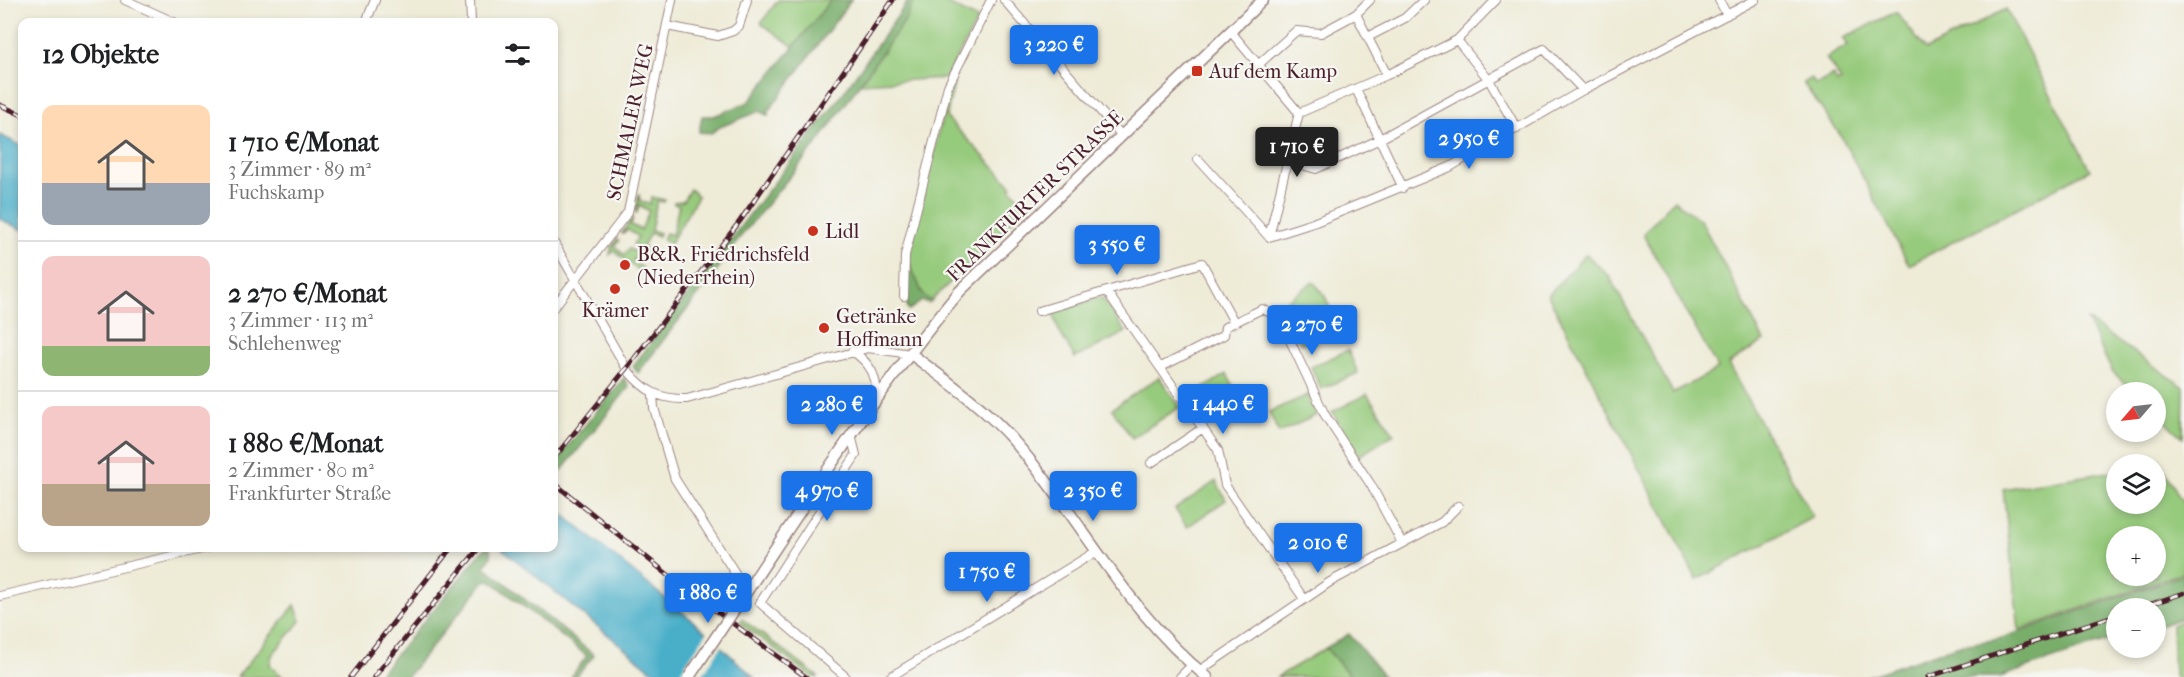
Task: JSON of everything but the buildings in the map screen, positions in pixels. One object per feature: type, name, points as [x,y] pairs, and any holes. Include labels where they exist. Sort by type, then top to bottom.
[{"type":"main road","name":"FRANKFURTER STRASSE","points":[[689,677],[850,435],[922,337],[977,274],[1263,0]]},
{"type":"main road","points":[[911,354],[974,401],[1012,439],[1140,611],[1170,645],[1199,671]]},
{"type":"street","points":[[368,18],[375,0]]},
{"type":"street","points":[[470,0],[471,18]]},
{"type":"street","name":"SCHMALER WEG","points":[[558,302],[628,212],[672,0]]},
{"type":"street","name":"SCHMALER WEG","points":[[667,26],[718,36],[726,34],[739,26],[747,0]]},
{"type":"street","points":[[904,296],[905,255],[948,86],[992,0]]},
{"type":"street","points":[[1004,0],[1122,136]]},
{"type":"street","points":[[1259,64],[1296,31],[1322,33],[1356,14],[1370,0]]},
{"type":"street","points":[[1368,37],[1405,18],[1424,0]]},
{"type":"street","points":[[1299,113],[1388,75],[1457,40],[1496,0]]},
{"type":"street","points":[[1719,0],[1727,15]]},
{"type":"street","points":[[1269,237],[1313,223],[1450,167],[1583,90],[1755,0]]},
{"type":"street","points":[[129,1],[165,18]]},
{"type":"street","points":[[1356,14],[1388,75]]},
{"type":"street","points":[[1231,32],[1299,113]]},
{"type":"street","points":[[1457,40],[1489,80],[1517,129]]},
{"type":"street","points":[[1288,162],[1316,169],[1380,139],[1544,49],[1583,90]]},
{"type":"street","points":[[1356,89],[1403,188]]},
{"type":"street","points":[[1269,237],[1299,113]]},
{"type":"street","points":[[1198,159],[1269,237]]},
{"type":"street","points":[[558,250],[628,371],[641,386],[653,395],[673,400],[687,399],[868,348],[911,354]]},
{"type":"street","points":[[1039,311],[1203,263],[1234,322]]},
{"type":"street","points":[[1107,292],[1218,450],[1225,485],[1304,599]]},
{"type":"street","points":[[1161,367],[1224,335],[1225,327],[1262,309],[1280,317],[1325,415],[1371,485],[1402,543]]},
{"type":"street","points":[[852,351],[868,363],[873,372],[877,400]]},
{"type":"street","points":[[653,395],[654,408],[675,479],[735,573]]},
{"type":"street","points":[[1151,463],[1203,428]]},
{"type":"street","points":[[846,677],[760,603],[856,454],[850,435]]},
{"type":"street","points":[[1180,677],[1199,671],[1304,599],[1442,522],[1458,506]]},
{"type":"street","points":[[0,596],[189,552]]},
{"type":"street","points":[[890,677],[1097,552]]},
{"type":"green space","points":[[778,0],[831,0],[794,47],[761,23]]},
{"type":"green space","points":[[831,0],[851,0],[768,112],[768,116],[760,111],[711,133],[699,132],[702,116],[714,116],[749,102]]},
{"type":"green space","points":[[909,0],[914,0],[906,19],[819,141],[737,241],[716,272],[638,373],[633,366],[841,96]]},
{"type":"green space","points":[[914,0],[940,0],[978,19],[946,78],[860,83],[906,19]]},
{"type":"green space","points":[[2006,9],[2090,170],[1909,265],[1841,136],[1803,83],[1811,78],[1816,85],[1833,75],[1837,82],[1841,80],[1826,58],[1848,45],[1843,38],[1896,12],[1926,50]]},
{"type":"green space","points":[[954,84],[946,117],[1012,186],[1010,188],[1027,206],[931,301],[923,295],[909,263],[906,276],[908,256],[950,86]]},
{"type":"green space","points":[[690,189],[698,196],[670,244],[663,240],[666,233],[672,235],[679,205],[674,202],[683,201]]},
{"type":"green space","points":[[639,194],[640,201],[650,204],[651,197],[665,200],[664,202],[657,201],[651,230],[659,233],[658,236],[650,233],[643,246],[648,250],[646,252],[633,244],[638,237],[628,230],[621,234],[633,217],[631,225],[641,230],[649,211],[639,205],[637,213],[635,212]]},
{"type":"green space","points":[[1674,200],[1701,221],[1764,341],[1728,364],[1813,517],[1697,580],[1548,295],[1586,254],[1609,276],[1673,393],[1718,369],[1643,234]]},
{"type":"green space","points":[[617,239],[619,241],[615,246],[624,255],[629,249],[638,253],[633,260],[643,268],[640,272],[614,251],[610,255],[611,248]]},
{"type":"green space","points":[[909,262],[923,295],[931,301],[929,303],[922,301],[909,310],[906,276]]},
{"type":"green space","points":[[1313,282],[1324,294],[1338,327],[1301,344],[1292,322],[1278,307]]},
{"type":"green space","points":[[1102,298],[1126,332],[1075,358],[1059,331],[1053,313]]},
{"type":"green space","points":[[2087,320],[2184,387],[2183,438],[2166,422],[2166,382],[2124,382],[2112,371]]},
{"type":"green space","points":[[1348,350],[1358,373],[1321,389],[1311,367]]},
{"type":"green space","points":[[1227,374],[1241,402],[1208,421],[1189,396]]},
{"type":"green space","points":[[1159,377],[1180,407],[1132,438],[1112,409]]},
{"type":"green space","points":[[624,378],[629,387],[558,475],[558,458]]},
{"type":"green space","points":[[1367,394],[1394,434],[1359,456],[1332,412]]},
{"type":"green space","points":[[1308,395],[1317,415],[1279,433],[1269,412]]},
{"type":"green space","points":[[2106,473],[2106,514],[2166,514],[2166,473],[2184,505],[2184,572],[2166,578],[2166,526],[2106,526],[2106,586],[2144,586],[2019,630],[2003,489]]},
{"type":"green space","points":[[1216,481],[1226,500],[1187,527],[1175,509]]},
{"type":"green space","points":[[482,552],[490,552],[491,557],[484,566],[594,655],[576,677],[571,677],[587,656],[490,580],[485,581],[407,677],[377,677]]},
{"type":"green space","points":[[2184,574],[2184,617],[2166,623],[2166,598],[2116,598],[2150,586],[2166,586],[2166,580]]},
{"type":"green space","points":[[2106,601],[2106,641],[2000,677],[1866,677],[1956,646],[1999,639]]},
{"type":"green space","points":[[295,605],[301,621],[272,655],[270,665],[283,677],[237,677]]},
{"type":"green space","points":[[742,619],[818,677],[812,677],[740,623]]},
{"type":"green space","points":[[2184,620],[2184,677],[2174,677],[2172,625]]},
{"type":"green space","points":[[1349,634],[1384,677],[1351,677],[1326,648]]},
{"type":"green space","points":[[1326,648],[1351,677],[1277,677]]},
{"type":"water","points":[[0,135],[18,144],[18,228],[0,219]]},
{"type":"water","points":[[558,510],[692,620],[754,677],[660,677],[506,552],[558,552]]},
{"type":"pier","points":[[708,631],[723,644],[701,677],[677,677]]},
{"type":"railway","points":[[558,453],[740,221],[893,0]]},
{"type":"railway","points":[[0,105],[18,113]]},
{"type":"railway","points":[[558,486],[682,586],[806,677]]},
{"type":"railway","points":[[351,677],[448,552]]},
{"type":"railway","points":[[374,677],[476,552]]},
{"type":"railway","points":[[2166,599],[2184,593]]},
{"type":"railway","points":[[1928,677],[2106,618]]},
{"type":"place","name":"Auf dem Kamp","points":[[1197,71]]},
{"type":"place","name":"Lidl","points":[[813,231]]},
{"type":"place","name":"B&R, Friedrichsfeld (Niederrhein)","points":[[625,265]]},
{"type":"place","name":"Krämer","points":[[615,289]]},
{"type":"place","name":"Getränke Hoffmann","points":[[824,328]]}]
